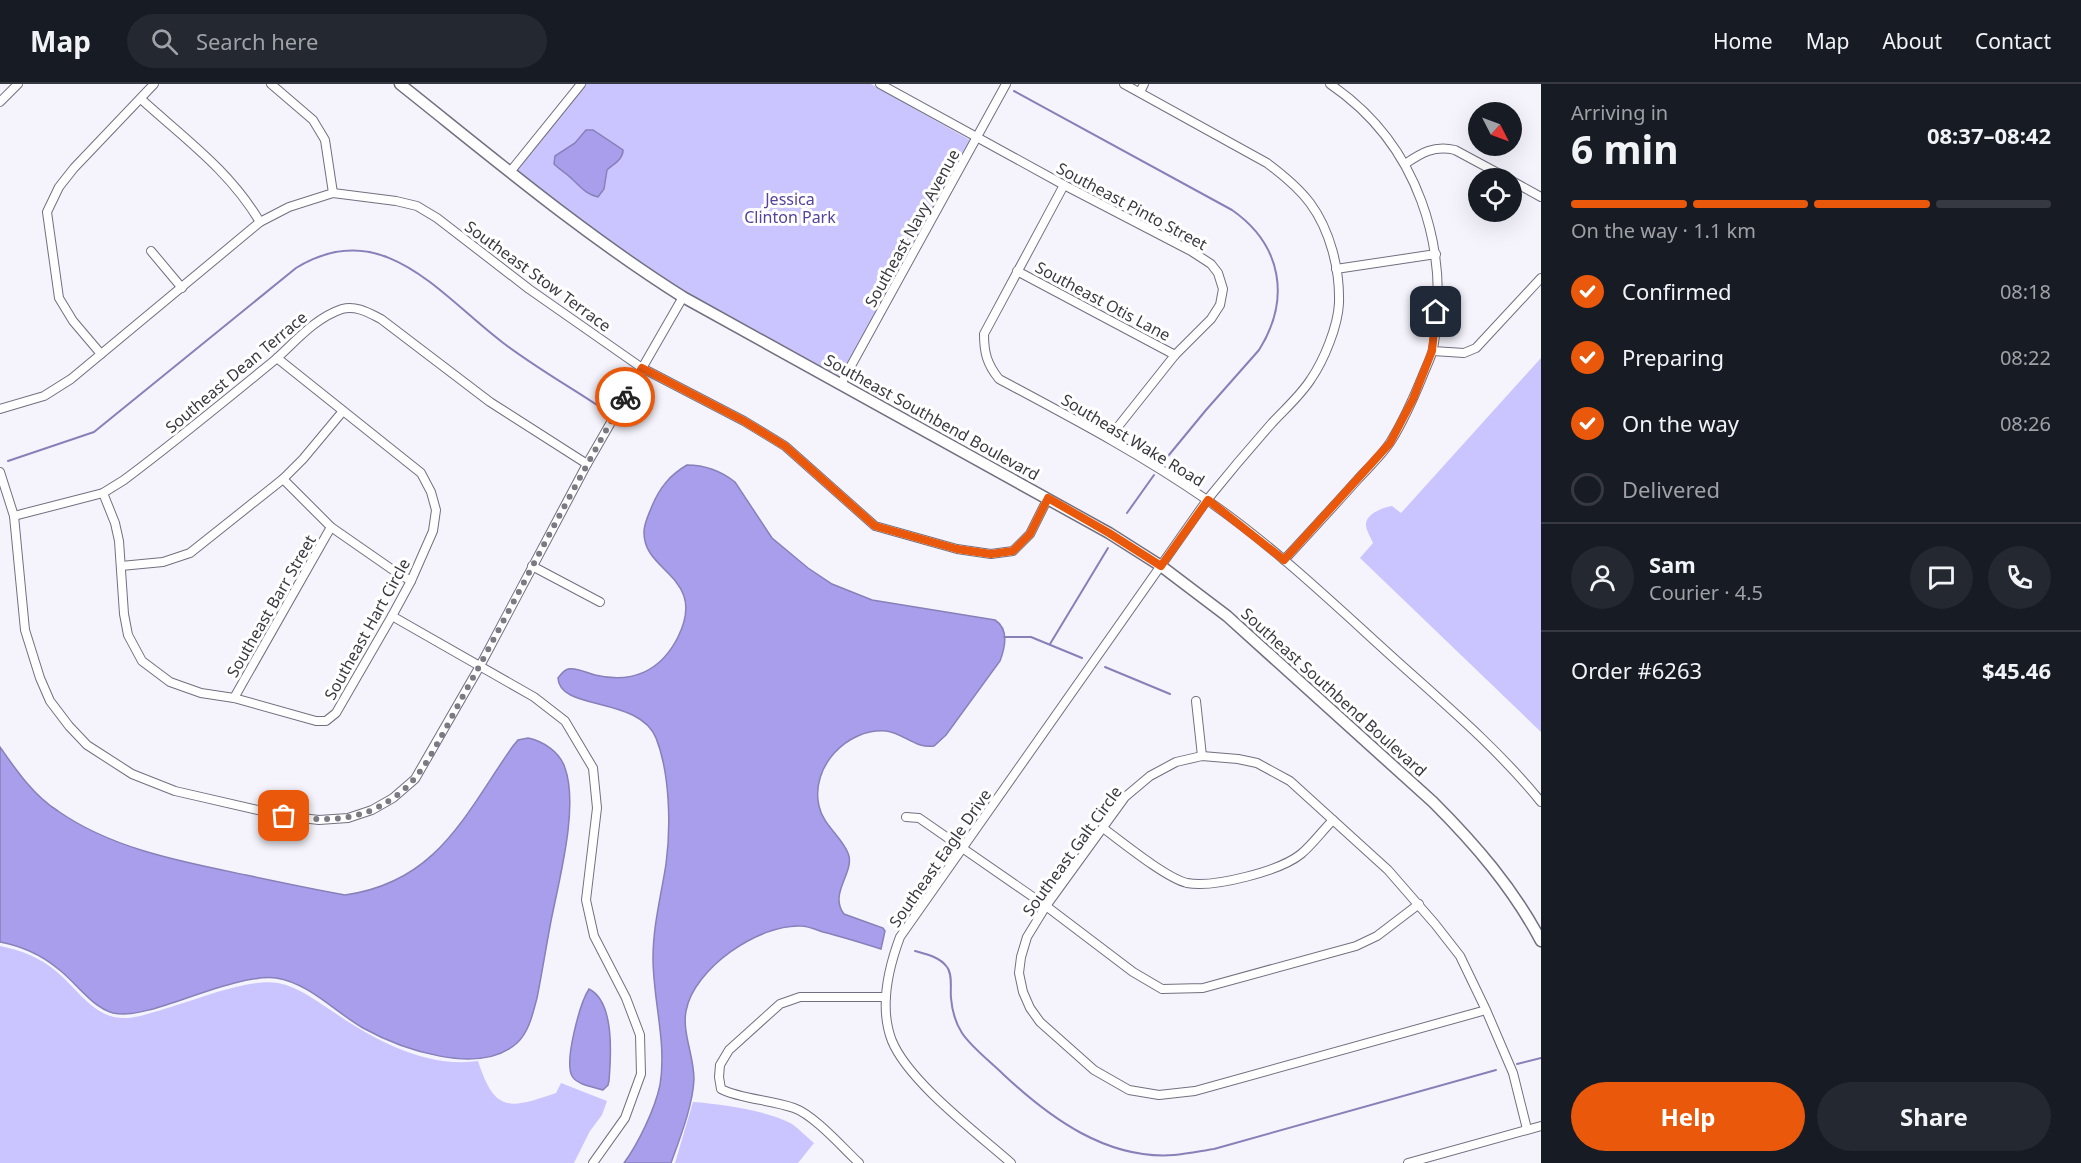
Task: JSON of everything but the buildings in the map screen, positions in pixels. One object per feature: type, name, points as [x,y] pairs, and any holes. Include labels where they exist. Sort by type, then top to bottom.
[{"type":"street","points":[[0,102],[18,84]]},
{"type":"street","points":[[101,354],[74,321],[59,298],[47,212],[59,187],[74,168],[154,84]]},
{"type":"street","points":[[271,84],[313,120],[325,140],[333,193]]},
{"type":"street","name":"Southeast Southbend Boulevard","points":[[400,84],[572,221],[683,297],[1048,498],[1161,566],[1227,616],[1433,802],[1492,866],[1541,941]]},
{"type":"street","points":[[510,172],[581,84]]},
{"type":"street","name":"Southeast Pinto Street","points":[[880,84],[1064,185],[1191,251],[1211,264],[1218,273],[1223,289],[1220,305],[1211,319],[1175,355],[1109,438]]},
{"type":"street","name":"Southeast Navy Avenue","points":[[842,384],[1006,84]]},
{"type":"street","name":"Southeast Eagle Drive","points":[[1011,1163],[913,1075],[892,1041],[887,1019],[886,997],[890,965],[900,938],[1208,500],[1246,452],[1310,381],[1323,358],[1339,304],[1336,269],[1324,227],[1310,203],[1288,180],[1267,162],[1124,84]]},
{"type":"street","points":[[1140,92],[1144,84]]},
{"type":"street","points":[[1284,560],[1390,443],[1413,399],[1432,351],[1438,293],[1436,254],[1418,191],[1387,138],[1365,112],[1330,84]]},
{"type":"street","points":[[141,99],[229,178],[245,197],[260,222]]},
{"type":"street","points":[[1404,164],[1431,149],[1446,148],[1455,150],[1488,168]]},
{"type":"street","name":"Southeast Wake Road","points":[[1064,185],[984,334],[984,352],[989,367],[999,379],[1109,438],[1208,500],[1284,560],[1480,737],[1524,781],[1541,802]]},
{"type":"street","points":[[1522,187],[1541,197]]},
{"type":"street","name":"Southeast Stow Terrace","points":[[0,409],[44,396],[71,379],[260,222],[289,207],[333,193],[417,206],[437,218],[529,289],[642,368],[744,421],[785,446],[875,526],[957,549],[991,554],[1013,551],[1030,534],[1048,498]]},
{"type":"street","points":[[151,251],[182,288]]},
{"type":"street","points":[[1336,269],[1436,254]]},
{"type":"street","name":"Southeast Otis Lane","points":[[1017,271],[1175,355]]},
{"type":"street","points":[[1432,351],[1455,354],[1476,348],[1541,278]]},
{"type":"street","points":[[0,471],[14,516],[25,630],[40,678],[50,701],[87,745],[132,774],[175,791],[284,816],[319,820],[348,818],[372,810],[393,798],[415,779],[480,666],[587,464],[683,297]]},
{"type":"street","name":"Southeast Dean Terrace","points":[[14,516],[103,493],[146,464],[277,358],[310,328],[327,315],[344,308],[362,309],[381,319],[490,402],[587,464]]},
{"type":"street","name":"Southeast Hart Circle","points":[[103,493],[115,523],[119,541],[124,614],[128,635],[142,661],[170,682],[201,693],[234,698],[316,721],[326,721],[336,713],[411,581],[433,531],[436,510],[431,492],[421,473],[277,358]]},
{"type":"street","points":[[121,566],[163,562],[190,553],[283,479],[343,411]]},
{"type":"street","points":[[283,479],[331,527],[411,581]]},
{"type":"street","name":"Southeast Barr Street","points":[[234,698],[331,527]]},
{"type":"street","points":[[532,566],[600,602]]},
{"type":"street","points":[[392,616],[534,697],[565,721],[593,768],[597,808],[586,900],[594,936],[627,998],[640,1035],[640,1074],[625,1118],[593,1163]]},
{"type":"street","points":[[1196,701],[1202,756]]},
{"type":"street","name":"Southeast Galt Circle","points":[[1486,1010],[1195,1091],[1159,1095],[1130,1090],[1094,1070],[1041,1022],[1030,1008],[1023,992],[1019,973],[1027,937],[1046,906],[1125,797],[1150,776],[1176,762],[1202,756],[1257,763],[1290,781],[1388,870],[1419,904],[1460,956],[1486,1010],[1513,1073],[1527,1130]]},
{"type":"street","points":[[906,817],[919,818],[1046,906],[1133,972],[1162,989],[1203,988],[1356,946],[1377,936],[1419,904]]},
{"type":"street","points":[[1103,828],[1170,875],[1187,883],[1215,883],[1273,869],[1300,855],[1333,820]]},
{"type":"street","points":[[859,1163],[819,1125],[798,1109],[772,1101],[729,1093],[721,1089],[718,1077],[720,1065],[729,1050],[780,1004],[800,997],[886,997]]},
{"type":"street","points":[[1408,1163],[1541,1126]]},
{"type":"green space","name":"Jessica Clinton Park","points":[[586,84],[871,84],[970,140],[840,377],[676,287],[593,231],[516,172]]},
{"type":"green space","points":[[1541,358],[1541,732],[1360,558],[1373,543],[1366,527],[1372,514],[1392,506],[1401,513]]},
{"type":"green space","points":[[0,946],[23,952],[51,967],[91,1005],[114,1017],[139,1016],[234,987],[265,982],[278,983],[302,992],[370,1035],[404,1051],[441,1061],[478,1061],[491,1090],[506,1103],[526,1102],[556,1093],[561,1083],[607,1101],[602,1115],[590,1131],[574,1163],[0,1163]]},
{"type":"green space","points":[[693,1102],[757,1111],[782,1119],[792,1124],[814,1143],[798,1163],[675,1163]]},
{"type":"shaded area","points":[[586,130],[593,130],[623,150],[620,159],[607,170],[604,189],[598,197],[584,190],[554,164],[555,156],[575,143]]},
{"type":"shaded area","points":[[687,465],[712,469],[735,482],[772,538],[808,568],[832,584],[872,600],[995,620],[1002,628],[1004,645],[1000,661],[946,735],[934,746],[915,743],[892,732],[872,732],[845,743],[834,753],[820,777],[818,791],[821,813],[848,853],[848,868],[840,890],[840,906],[844,914],[883,928],[885,931],[881,949],[807,927],[784,927],[766,932],[748,941],[715,965],[701,979],[686,1011],[686,1028],[694,1079],[686,1121],[671,1163],[624,1163],[635,1146],[654,1105],[662,1069],[653,946],[668,849],[667,783],[661,752],[656,738],[647,725],[618,709],[571,695],[562,688],[558,678],[568,669],[578,669],[608,677],[633,676],[654,666],[671,649],[685,617],[685,601],[680,588],[646,546],[644,529],[662,487],[675,473]]},
{"type":"shaded area","points":[[528,738],[550,748],[563,762],[569,784],[569,823],[563,865],[532,1016],[521,1039],[501,1053],[482,1058],[462,1059],[418,1051],[363,1028],[311,992],[276,978],[248,980],[232,984],[153,1009],[123,1014],[113,1013],[97,1005],[51,963],[23,948],[0,942],[0,747],[33,790],[49,805],[101,835],[125,845],[173,859],[345,895],[377,888],[404,876],[426,860],[463,820],[518,740]]},
{"type":"shaded area","points":[[589,989],[603,1005],[610,1031],[609,1081],[603,1090],[578,1082],[572,1076],[570,1069],[574,1032],[581,1006]]},
{"type":"waterway","points":[[1014,91],[1232,210],[1262,239],[1271,256],[1278,293],[1269,331],[1259,350],[1164,461]]},
{"type":"waterway","points":[[8,461],[94,432],[296,268],[327,254],[356,250],[382,255],[408,267],[513,350],[603,407]]},
{"type":"waterway","points":[[1127,513],[1154,475]]},
{"type":"waterway","points":[[1050,644],[1108,548]]},
{"type":"waterway","points":[[1004,637],[1031,637],[1082,658]]},
{"type":"waterway","points":[[1105,667],[1170,694]]},
{"type":"waterway","points":[[915,951],[937,958],[947,967],[950,974],[951,1003],[956,1021],[966,1039],[976,1049],[1022,1091],[1060,1121],[1081,1133],[1126,1151],[1149,1155],[1174,1155],[1214,1149],[1496,1070]]},
{"type":"waterway","points":[[1517,1064],[1541,1058]]},
{"type":"way so far","points":[[284,816],[319,820],[348,818],[383,804],[415,779],[433,751],[625,397]]},
{"type":"route","points":[[625,397],[642,368],[744,421],[785,446],[875,526],[957,549],[991,554],[1013,551],[1030,534],[1048,498],[1161,566],[1208,500],[1284,560],[1390,443],[1413,399],[1432,351],[1436,312]]}]
